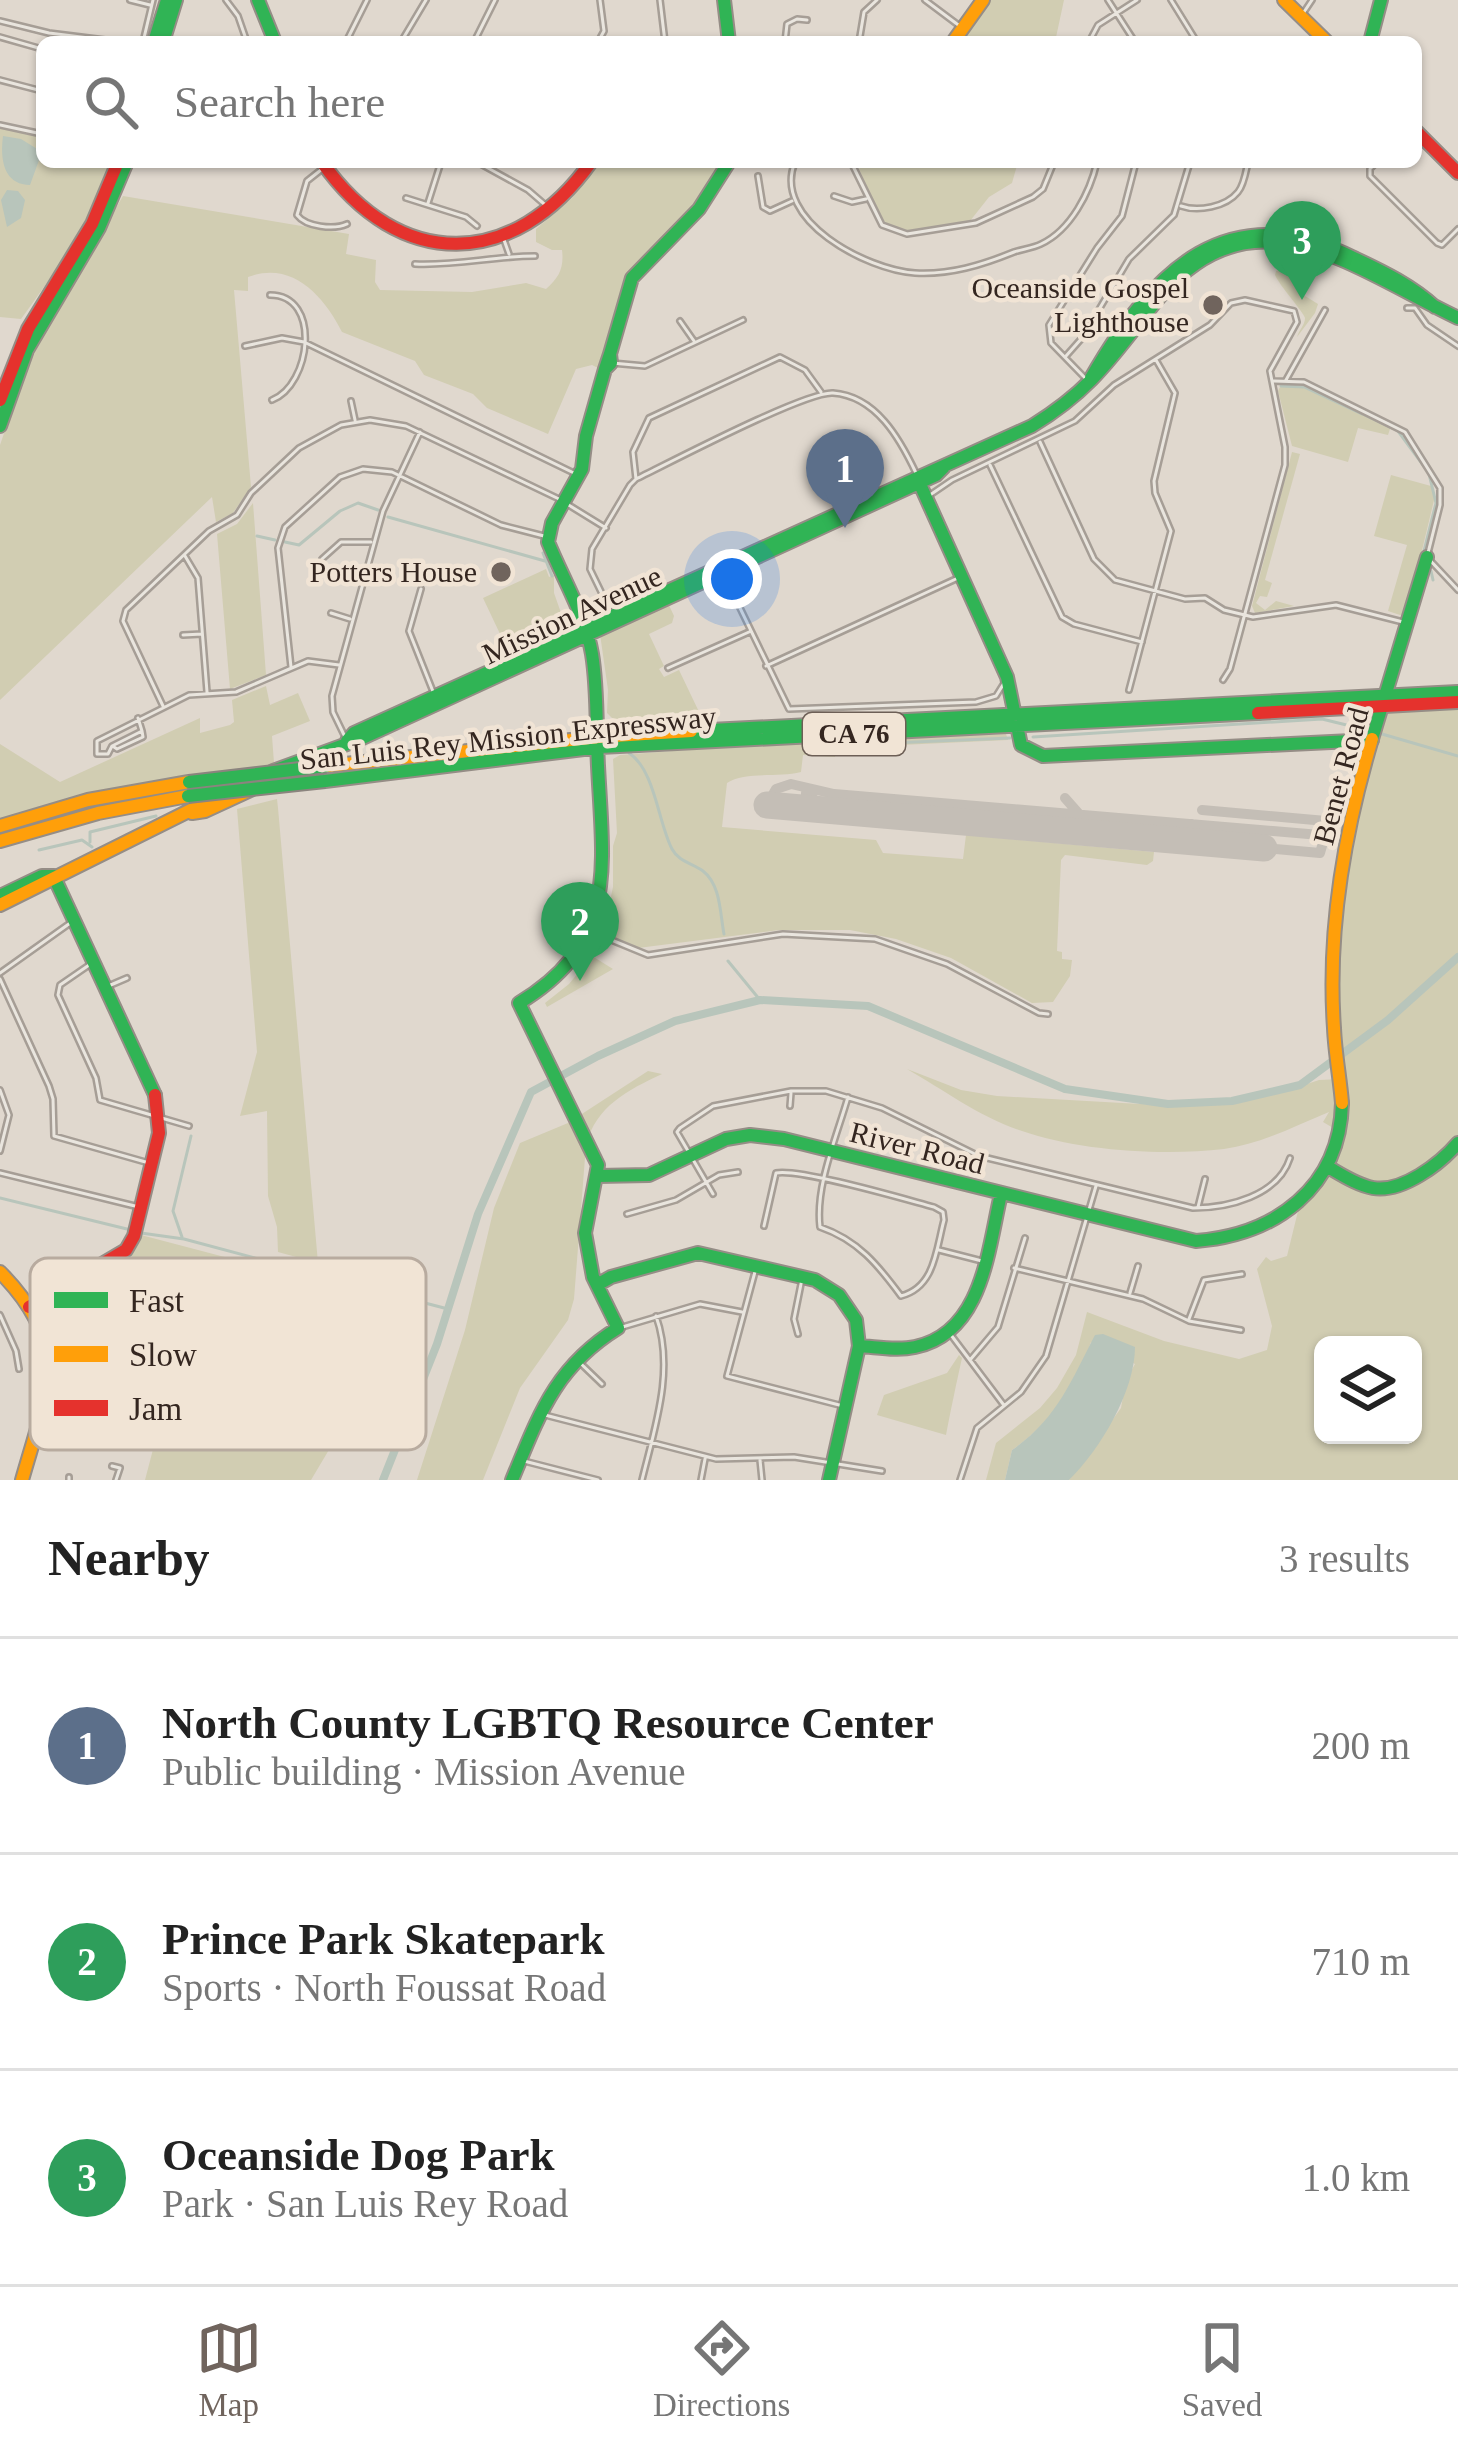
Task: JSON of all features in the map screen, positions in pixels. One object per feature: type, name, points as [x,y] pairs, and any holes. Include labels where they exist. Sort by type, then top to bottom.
[{"type":"main road","points":[[161,36],[171,0]]},
{"type":"main road","points":[[258,0],[273,36]]},
{"type":"main road","points":[[724,0],[728,36]]},
{"type":"main road","points":[[956,36],[983,0]]},
{"type":"main road","points":[[1285,0],[1321,36]]},
{"type":"main road","points":[[1372,36],[1382,0]]},
{"type":"main road","points":[[1422,137],[1458,173]]},
{"type":"main road","points":[[0,400],[19,347],[120,168]]},
{"type":"main road","points":[[0,426],[27,350],[100,228],[121,168]]},
{"type":"main road","points":[[330,168],[359,210],[409,238],[462,245],[503,237],[551,210],[586,168]]},
{"type":"main road","points":[[512,1480],[554,1382],[575,1358],[618,1328],[597,1285],[586,1233],[598,1176],[591,1147],[519,1003],[566,969],[590,932],[604,880],[592,652],[550,552],[549,538],[563,501],[580,476],[586,436],[632,278],[714,191],[724,168]]},
{"type":"main road","name":"Mission Avenue","points":[[721,569],[829,524],[1043,419],[1101,374],[1181,272],[1211,252],[1239,242],[1303,242],[1338,255],[1433,312],[1458,319]]},
{"type":"main road","points":[[918,479],[1007,677],[1022,745],[1042,756],[1372,740]]},
{"type":"main road","name":"Mission Avenue","points":[[0,905],[187,814],[302,766],[354,734],[583,633],[869,496],[918,479]]},
{"type":"main road","points":[[829,524],[832,517],[869,496]]},
{"type":"main road","points":[[774,549],[792,531]]},
{"type":"main road","name":"Benet Road","points":[[1230,1238],[1287,1214],[1328,1167],[1338,1143],[1343,1114],[1333,998],[1340,872],[1372,740],[1426,557]]},
{"type":"main road","name":"San Luis Rey Mission Expressway","points":[[0,826],[88,800],[599,742],[1386,700],[1458,692]]},
{"type":"main road","name":"San Luis Rey Mission Expressway","points":[[1386,700],[1458,702]]},
{"type":"main road","name":"San Luis Rey Mission Expressway","points":[[0,841],[189,789]]},
{"type":"main road","name":"Mission Avenue","points":[[0,896],[42,876],[54,876]]},
{"type":"main road","points":[[54,876],[154,1092],[160,1119],[141,1208],[126,1250],[113,1258]]},
{"type":"main road","name":"River Road","points":[[598,1176],[637,1178],[665,1171],[726,1139],[750,1135],[833,1151],[1177,1238],[1230,1238]]},
{"type":"main road","points":[[1328,1167],[1363,1186],[1386,1191],[1449,1155],[1458,1143]]},
{"type":"main road","points":[[859,1346],[912,1348],[949,1334],[970,1309],[1001,1194]]},
{"type":"main road","points":[[597,1285],[611,1276],[684,1254],[708,1254],[830,1288],[856,1320],[859,1346],[829,1480]]},
{"type":"main road","points":[[0,1272],[29,1307]]},
{"type":"main road","points":[[22,1480],[31,1450]]},
{"type":"street","points":[[130,0],[153,3],[144,36]]},
{"type":"street","points":[[226,0],[245,36]]},
{"type":"street","points":[[349,36],[367,0]]},
{"type":"street","points":[[405,36],[426,0]]},
{"type":"street","points":[[477,36],[495,0]]},
{"type":"street","points":[[600,0],[601,36]]},
{"type":"street","points":[[660,0],[664,36]]},
{"type":"street","points":[[860,36],[865,0]]},
{"type":"street","points":[[867,7],[878,0]]},
{"type":"street","points":[[925,0],[962,28]]},
{"type":"street","points":[[1108,0],[1131,36]]},
{"type":"street","points":[[1092,36],[1098,25],[1137,0]]},
{"type":"street","points":[[1171,0],[1193,36]]},
{"type":"street","points":[[1300,16],[1312,0]]},
{"type":"street","points":[[786,36],[788,24],[808,20]]},
{"type":"street","points":[[0,21],[73,36]]},
{"type":"street","points":[[0,38],[36,47]]},
{"type":"street","points":[[0,80],[36,90]]},
{"type":"street","points":[[0,124],[36,133]]},
{"type":"street","points":[[321,168],[304,186],[299,219],[338,228],[347,224]]},
{"type":"street","points":[[427,205],[439,168]]},
{"type":"street","points":[[487,168],[528,190],[551,210]]},
{"type":"street","points":[[793,168],[793,200],[828,236],[884,267],[920,273],[962,269],[1038,245],[1054,235],[1088,191],[1095,168]]},
{"type":"street","points":[[854,168],[882,225],[900,233],[976,223],[1033,197],[1043,189],[1052,168]]},
{"type":"street","points":[[1089,382],[1048,335],[1051,319],[1122,216],[1134,168]]},
{"type":"street","points":[[1065,358],[1129,259],[1179,206],[1188,168]]},
{"type":"street","points":[[1179,206],[1202,210],[1233,196],[1241,189],[1246,168]]},
{"type":"street","points":[[1371,168],[1370,176],[1437,243],[1442,245],[1458,229]]},
{"type":"street","points":[[758,176],[763,207],[768,210],[793,200]]},
{"type":"street","points":[[834,196],[852,202],[867,198]]},
{"type":"street","points":[[406,198],[466,217],[477,226]]},
{"type":"street","points":[[503,237],[509,256]]},
{"type":"street","points":[[415,264],[461,266],[535,256]]},
{"type":"street","points":[[270,295],[282,295],[304,321],[296,382],[272,400]]},
{"type":"street","points":[[925,497],[1075,421],[1114,385],[1210,325],[1231,303],[1246,300],[1291,310],[1298,318],[1271,368],[1285,465],[1223,680]]},
{"type":"street","points":[[1407,308],[1415,308],[1426,325],[1458,346]]},
{"type":"street","points":[[1286,380],[1325,310]]},
{"type":"street","points":[[1426,325],[1433,312]]},
{"type":"street","points":[[608,362],[627,368],[645,366],[743,320]]},
{"type":"street","points":[[680,321],[694,343]]},
{"type":"street","points":[[245,346],[282,338],[304,342],[580,476]]},
{"type":"street","points":[[636,478],[633,452],[649,418],[780,358],[806,370],[822,393]]},
{"type":"street","points":[[1129,690],[1171,531],[1154,481],[1175,393],[1155,359]]},
{"type":"street","name":"Benet Road","points":[[1272,381],[1304,382],[1406,432],[1440,488],[1426,557]]},
{"type":"street","points":[[618,599],[607,604],[590,569],[592,549],[636,478],[822,393],[840,393],[884,420],[896,432],[918,479]]},
{"type":"street","points":[[351,401],[355,422]]},
{"type":"street","points":[[163,706],[123,616],[209,531],[233,519],[251,493],[298,448],[328,429],[355,422],[389,422],[420,432],[563,501],[606,528]]},
{"type":"street","points":[[347,741],[332,703],[339,665],[373,542],[420,432]]},
{"type":"street","points":[[1039,440],[1099,567],[1115,580],[1182,598],[1205,598],[1244,615],[1275,616],[1336,605],[1409,623]]},
{"type":"street","points":[[989,463],[1061,617],[1142,642]]},
{"type":"street","points":[[291,667],[278,548],[282,532],[340,477],[363,469],[399,475],[501,525],[549,538]]},
{"type":"street","points":[[322,559],[350,539],[373,542]]},
{"type":"street","points":[[184,555],[198,578],[208,694]]},
{"type":"street","points":[[1426,557],[1458,590]]},
{"type":"street","points":[[721,569],[786,707],[796,711],[976,702],[996,697],[1007,677]]},
{"type":"street","points":[[766,666],[960,577]]},
{"type":"street","points":[[422,589],[410,631],[437,700]]},
{"type":"street","points":[[331,613],[352,619]]},
{"type":"street","points":[[668,668],[750,631]]},
{"type":"street","points":[[183,635],[203,634]]},
{"type":"street","points":[[138,718],[142,731],[112,746],[104,756],[94,748],[97,741],[138,718],[189,694],[236,692],[291,667],[320,661],[339,665]]},
{"type":"street","points":[[75,920],[0,976],[49,1085],[55,1136],[152,1163]]},
{"type":"street","points":[[590,932],[648,955],[783,934],[875,939],[921,952],[1048,1014]]},
{"type":"street","points":[[94,962],[60,985],[58,995],[96,1078],[100,1100],[189,1126]]},
{"type":"street","points":[[106,988],[127,978]]},
{"type":"street","points":[[713,1194],[677,1132],[680,1128],[713,1106],[812,1089],[848,1097],[979,1156],[1198,1209],[1251,1197],[1285,1171],[1290,1158]]},
{"type":"street","points":[[0,1090],[9,1115],[0,1151]]},
{"type":"street","points":[[790,1106],[791,1091]]},
{"type":"street","points":[[764,1226],[776,1173],[784,1170],[826,1181],[934,1207],[943,1212],[944,1220],[929,1276],[920,1288],[901,1296],[872,1258],[820,1227],[826,1181],[848,1097]]},
{"type":"street","points":[[896,1129],[902,1119]]},
{"type":"street","points":[[627,1214],[676,1200],[719,1175],[738,1172]]},
{"type":"street","points":[[0,1173],[141,1208]]},
{"type":"street","points":[[1198,1209],[1205,1180]]},
{"type":"street","points":[[960,1480],[977,1428],[1028,1384],[1046,1356],[1097,1183]]},
{"type":"street","points":[[970,1360],[998,1327],[1025,1238]]},
{"type":"street","points":[[936,1250],[984,1262]]},
{"type":"street","points":[[872,1258],[878,1252]]},
{"type":"street","points":[[756,1266],[727,1376],[844,1406]]},
{"type":"street","points":[[1130,1295],[1138,1266]]},
{"type":"street","points":[[1014,1268],[1130,1295],[1189,1321],[1241,1330]]},
{"type":"street","points":[[1189,1321],[1204,1280],[1241,1274]]},
{"type":"street","points":[[798,1334],[794,1319],[802,1277]]},
{"type":"street","points":[[618,1328],[700,1304],[744,1313]]},
{"type":"street","points":[[0,1315],[19,1369]]},
{"type":"street","points":[[642,1480],[664,1360],[664,1338],[656,1316]]},
{"type":"street","points":[[949,1334],[1004,1406]]},
{"type":"street","points":[[575,1358],[602,1384]]},
{"type":"street","points":[[539,1414],[705,1457],[794,1456],[882,1471]]},
{"type":"street","points":[[701,1480],[705,1457]]},
{"type":"street","points":[[760,1458],[762,1480]]},
{"type":"street","points":[[521,1460],[598,1480]]},
{"type":"street","points":[[112,1466],[120,1468],[116,1480]]},
{"type":"shaded area","points":[[991,0],[1064,0],[1056,36],[964,36]]},
{"type":"shaded area","points":[[0,127],[36,136],[36,168],[109,168],[83,224],[21,319],[0,317]]},
{"type":"shaded area","points":[[3,136],[36,148],[30,185],[9,175]]},
{"type":"shaded area","points":[[594,168],[717,168],[698,201],[632,274],[600,369],[592,365],[576,369],[548,434],[487,408],[473,394],[424,375],[415,361],[342,332],[316,294],[292,277],[264,273],[248,277],[248,291],[234,290],[251,487],[233,513],[216,522],[212,497],[0,700],[0,445],[35,344],[123,196],[349,234],[346,254],[376,260],[375,282],[380,290],[472,292],[526,283],[546,289],[560,271],[562,250],[536,242],[536,229],[572,198]]},
{"type":"shaded area","points":[[1016,168],[1012,183],[989,197],[970,221],[914,231],[885,222],[859,169]]},
{"type":"shaded area","points":[[7,190],[18,191],[25,200],[21,218],[7,227],[1,200]]},
{"type":"shaded area","points":[[1289,269],[1297,291],[1318,304],[1297,337],[1305,318],[1275,275]]},
{"type":"shaded area","points":[[1294,384],[1391,426],[1388,435],[1358,428],[1348,462],[1292,446],[1278,391],[1281,385]]},
{"type":"shaded area","points":[[1292,452],[1300,454],[1265,580],[1272,583],[1267,597],[1260,596],[1256,603],[1265,610],[1276,601],[1294,606],[1255,613],[1252,606]]},
{"type":"shaded area","points":[[1391,475],[1431,486],[1435,496],[1406,617],[1388,611],[1407,545],[1374,536]]},
{"type":"shaded area","points":[[253,503],[266,675],[230,689],[217,534],[237,524]]},
{"type":"shaded area","points":[[546,569],[549,577],[554,575],[554,593],[566,627],[510,655],[483,598]]},
{"type":"shaded area","points":[[667,601],[672,623],[649,634],[664,666],[659,669],[664,677],[679,670],[701,716],[615,721],[607,713],[600,634]]},
{"type":"shaded area","points":[[266,686],[270,705],[298,693],[310,721],[272,736],[274,763],[241,779],[239,769],[0,822],[0,744],[60,782],[200,718],[200,733],[230,725],[234,722],[232,700]]},
{"type":"shaded area","points":[[1382,708],[1458,708],[1458,1480],[1069,1480],[1121,1408],[1126,1380],[1135,1364],[1091,1342],[1061,1403],[1012,1450],[1005,1480],[986,1480],[996,1443],[1057,1388],[1076,1355],[1087,1312],[1164,1341],[1239,1359],[1267,1350],[1272,1326],[1257,1269],[1266,1257],[1271,1261],[1287,1256],[1300,1203],[1314,1188],[1340,1132],[1323,1122],[1329,1112],[1238,1147],[1149,1152],[1095,1147],[1007,1125],[907,1069],[961,1090],[997,1096],[1210,1105],[1341,1079],[1334,1035],[1341,872]]},
{"type":"shaded area","points":[[1006,734],[1008,740],[836,748],[835,757],[803,755],[801,772],[742,777],[727,783],[722,827],[876,840],[883,853],[963,859],[966,835],[1154,852],[1147,865],[1065,855],[1061,860],[1057,951],[1062,952],[1062,959],[1072,960],[1070,976],[1053,1002],[1032,1003],[951,958],[896,939],[850,930],[779,930],[638,948],[603,932],[613,887],[617,833],[613,759],[620,755],[805,741]]},
{"type":"shaded area","points":[[277,799],[318,1258],[278,1252],[268,1196],[267,1111],[240,1116],[257,1052],[237,809]]},
{"type":"shaded area","points":[[592,956],[613,969],[547,1007],[545,1003]]},
{"type":"shaded area","points":[[648,1071],[662,1074],[615,1101],[591,1131],[568,1320],[520,1388],[483,1480],[417,1480],[465,1330],[494,1208],[520,1143],[568,1123]]},
{"type":"shaded area","points":[[141,1235],[228,1258],[125,1258]]},
{"type":"shaded area","points":[[1095,1335],[1135,1347],[1129,1382],[1104,1436],[1069,1480],[1005,1480],[1012,1450],[1052,1412]]},
{"type":"shaded area","points":[[959,1355],[946,1435],[877,1415],[884,1395],[947,1373]]},
{"type":"shaded area","points":[[153,1450],[329,1450],[311,1480],[145,1480]]},
{"type":"waterway","points":[[1281,386],[1304,387],[1362,414]]},
{"type":"waterway","points":[[1365,415],[1392,428]]},
{"type":"waterway","points":[[1398,431],[1426,469]]},
{"type":"waterway","points":[[1420,567],[1436,503],[1429,474]]},
{"type":"waterway","points":[[285,542],[299,545],[340,511],[358,503],[378,510]]},
{"type":"waterway","points":[[388,517],[545,561]]},
{"type":"waterway","points":[[257,536],[275,540]]},
{"type":"waterway","points":[[543,553],[552,576]]},
{"type":"waterway","points":[[1431,571],[1433,580]]},
{"type":"waterway","points":[[1033,737],[1322,719],[1371,731]]},
{"type":"waterway","points":[[1382,734],[1458,756]]},
{"type":"waterway","points":[[890,743],[1010,738]]},
{"type":"waterway","points":[[629,753],[645,771],[672,849],[713,884],[724,934]]},
{"type":"waterway","points":[[90,842],[90,832],[156,816]]},
{"type":"waterway","points":[[39,850],[82,840],[92,847]]},
{"type":"waterway","points":[[426,1372],[478,1214],[531,1092],[675,1021],[760,1000],[868,1006],[1065,1089],[1168,1104],[1232,1101],[1300,1085],[1388,1020],[1458,957]]},
{"type":"waterway","points":[[728,961],[760,1000]]},
{"type":"waterway","points":[[182,1237],[173,1211],[191,1136]]},
{"type":"waterway","points":[[0,1198],[131,1230]]},
{"type":"waterway","points":[[141,1233],[255,1258]]},
{"type":"waterway","points":[[426,1303],[448,1309]]},
{"type":"waterway","points":[[383,1480],[395,1450]]},
{"type":"taxiway","points":[[767,805],[776,789],[791,784],[834,794],[1320,835],[1324,839],[1320,853],[1264,848]]},
{"type":"taxiway","points":[[805,808],[806,793],[814,792]]},
{"type":"taxiway","points":[[1065,798],[1080,815]]},
{"type":"taxiway","points":[[890,816],[899,811],[894,799]]},
{"type":"taxiway","points":[[1202,810],[1326,821]]},
{"type":"taxiway","points":[[1037,828],[1058,813]]},
{"type":"taxiway","points":[[1099,817],[1093,827],[1102,834]]},
{"type":"taxiway","points":[[1192,824],[1185,834],[1192,841]]},
{"type":"taxiway","points":[[1241,846],[1256,830]]},
{"type":"runway","points":[[767,805],[1264,848]]},
{"type":"traffic: fast","points":[[156,36],[167,0]]},
{"type":"traffic: fast","points":[[165,36],[176,0]]},
{"type":"traffic: fast","points":[[258,0],[273,36]]},
{"type":"traffic: fast","points":[[724,0],[728,36]]},
{"type":"traffic: fast","points":[[1372,36],[1381,0]]},
{"type":"traffic: fast","points":[[0,426],[27,350],[99,228],[124,168]]},
{"type":"traffic: fast","points":[[610,354],[632,278],[699,209],[725,168]]},
{"type":"traffic: fast","points":[[1091,378],[1141,304],[1169,275],[1199,253],[1233,239],[1269,235],[1310,241],[1387,274],[1435,307]]},
{"type":"traffic: fast","points":[[347,741],[354,733],[1032,426],[1097,374],[1186,271],[1223,249],[1260,242],[1298,245],[1337,258],[1458,318]]},
{"type":"traffic: fast","points":[[610,354],[611,363],[605,369],[610,354]]},
{"type":"traffic: fast","points":[[512,1480],[564,1376],[618,1328],[593,1277],[585,1233],[598,1165],[519,1003],[551,980],[574,955],[598,900],[602,837],[592,654],[548,542],[552,523],[582,469],[605,369]]},
{"type":"traffic: fast","points":[[273,771],[358,740],[936,475],[944,467]]},
{"type":"traffic: fast","points":[[919,482],[1007,677],[1021,745],[1043,756],[1372,740]]},
{"type":"traffic: fast","points":[[1372,739],[1427,557]]},
{"type":"traffic: fast","points":[[691,731],[1458,692]]},
{"type":"traffic: fast","points":[[325,781],[600,747],[1258,713]]},
{"type":"traffic: fast","points":[[189,782],[326,766]]},
{"type":"traffic: fast","points":[[188,796],[325,781]]},
{"type":"traffic: fast","points":[[0,896],[42,876],[54,876]]},
{"type":"traffic: fast","points":[[54,877],[155,1095]]},
{"type":"traffic: fast","points":[[598,1176],[649,1175],[726,1139],[750,1135],[784,1139],[1196,1241],[1252,1229],[1298,1202],[1329,1160],[1342,1103]]},
{"type":"traffic: fast","points":[[1328,1167],[1361,1185],[1396,1186],[1420,1175],[1458,1143]]},
{"type":"traffic: fast","points":[[859,1346],[915,1347],[938,1339],[955,1325],[979,1286],[1001,1194]]},
{"type":"traffic: fast","points":[[597,1285],[698,1253],[815,1280],[839,1295],[856,1320],[859,1346],[829,1480]]},
{"type":"traffic: slow","points":[[957,36],[983,0]]},
{"type":"traffic: slow","points":[[1284,0],[1321,36]]},
{"type":"traffic: slow","points":[[326,766],[691,731]]},
{"type":"traffic: slow","points":[[1342,1103],[1332,991],[1336,918],[1353,810],[1372,739]]},
{"type":"traffic: slow","points":[[192,813],[287,773]]},
{"type":"traffic: slow","points":[[0,905],[257,777]]},
{"type":"traffic: slow","points":[[0,826],[88,800],[189,782]]},
{"type":"traffic: slow","points":[[0,841],[98,813],[188,796]]},
{"type":"traffic: slow","points":[[0,1272],[30,1310]]},
{"type":"traffic: slow","points":[[22,1480],[31,1450]]},
{"type":"traffic: jam","points":[[1422,137],[1458,173]]},
{"type":"traffic: jam","points":[[0,400],[28,329],[92,224],[115,168]]},
{"type":"traffic: jam","points":[[327,168],[353,198],[386,224],[421,239],[456,244],[492,238],[527,223],[560,198],[586,168]]},
{"type":"traffic: jam","points":[[1258,713],[1458,702]]},
{"type":"traffic: jam","points":[[112,1258],[126,1250],[134,1236],[159,1133],[155,1095]]},
{"type":"place","name":"Oceanside Dog Park","points":[[1302,300]]},
{"type":"place","name":"Oceanside Gospel Lighthouse","points":[[1213,305]]},
{"type":"place","name":"North County LGBTQ Resource Center","points":[[845,528]]},
{"type":"place","name":"Potters House","points":[[501,572]]},
{"type":"place","name":"Prince Park Skatepark","points":[[580,981]]}]
